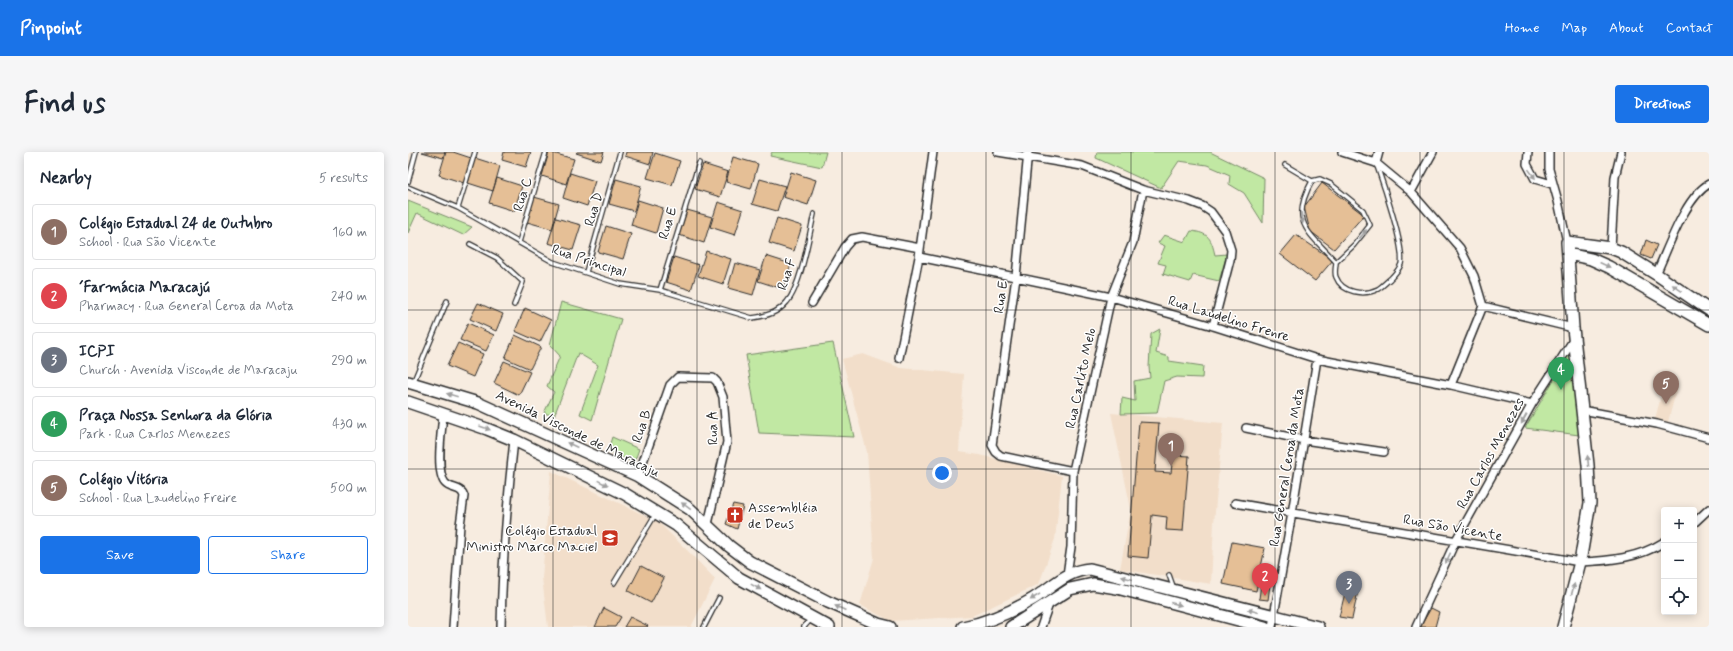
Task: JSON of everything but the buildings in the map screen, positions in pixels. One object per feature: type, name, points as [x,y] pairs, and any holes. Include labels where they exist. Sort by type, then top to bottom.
[{"type":"main road","points":[[1563,627],[1580,562],[1590,503],[1588,464],[1574,334],[1567,242],[1611,248],[1656,274],[1709,310]]},
{"type":"main road","points":[[1568,254],[1591,259],[1609,267],[1708,324]]},
{"type":"main road","name":"Avenida Visconde de Maracaju","points":[[411,383],[478,403],[638,476],[686,506],[708,524],[729,546],[750,562],[828,602],[878,624],[890,627]]},
{"type":"main road","points":[[408,402],[514,440],[625,494],[657,512],[676,525],[739,578],[807,623],[828,627]]},
{"type":"main road","points":[[715,559],[726,556],[729,546]]},
{"type":"main road","points":[[739,578],[741,568],[750,562]]},
{"type":"main road","points":[[963,627],[982,622],[1019,606],[1034,598],[1067,575],[1090,569],[1175,590],[1273,622],[1318,627]]},
{"type":"main road","points":[[1011,627],[1049,604],[1070,589],[1088,584],[1097,584],[1265,627]]},
{"type":"street","points":[[899,358],[919,256],[932,152]]},
{"type":"street","points":[[998,152],[1027,155],[1082,166],[1143,190],[1189,201],[1202,206],[1211,212],[1225,231],[1231,255],[1213,326]]},
{"type":"street","points":[[1342,152],[1376,163],[1412,192],[1460,248],[1474,276],[1483,306],[1451,385]]},
{"type":"street","points":[[1376,163],[1379,152]]},
{"type":"street","points":[[1412,192],[1433,152]]},
{"type":"street","points":[[1528,152],[1527,164],[1535,178],[1552,184]]},
{"type":"street","points":[[1549,152],[1549,169],[1552,184],[1558,200],[1567,242]]},
{"type":"street","points":[[1611,248],[1615,177],[1621,152]]},
{"type":"street","name":"Rua E","points":[[1027,155],[1016,277],[992,445],[996,452],[1002,456],[1073,472]]},
{"type":"street","points":[[1656,274],[1689,204],[1697,192],[1709,184]]},
{"type":"street","name":"Rua Carlito Melo","points":[[1067,575],[1071,547],[1073,472],[1112,297],[1133,242],[1143,190]]},
{"type":"street","points":[[812,303],[845,247],[852,239],[866,237],[920,248]]},
{"type":"street","name":"Rua Laudelino Frenre","points":[[919,256],[1112,297],[1317,358],[1451,385],[1532,404]]},
{"type":"street","points":[[1483,306],[1574,334]]},
{"type":"street","name":"Rua Carlos Menezes","points":[[1416,627],[1456,540],[1532,404],[1574,334]]},
{"type":"street","name":"Rua General Ceroa da Mota","points":[[1273,622],[1317,358]]},
{"type":"street","name":"Rua A","points":[[670,384],[678,377],[710,378],[717,382],[723,397],[727,442],[708,524]]},
{"type":"street","name":"Rua B","points":[[638,476],[670,384]]},
{"type":"street","points":[[1582,410],[1657,424],[1709,438]]},
{"type":"street","points":[[443,414],[440,467],[441,476],[445,483],[459,489],[463,492],[464,496],[458,554],[454,627]]},
{"type":"street","points":[[1246,428],[1304,440],[1384,452]]},
{"type":"street","points":[[501,627],[502,573],[514,440]]},
{"type":"street","name":"Rua São Vicente","points":[[1235,502],[1580,562],[1625,558],[1643,553],[1662,543]]},
{"type":"street","points":[[1697,520],[1709,509]]},
{"type":"street","points":[[1042,627],[1049,604]]},
{"type":"lane","points":[[408,182],[416,152]]},
{"type":"lane","points":[[458,208],[474,152]]},
{"type":"lane","name":"Rua C","points":[[519,242],[546,152]]},
{"type":"lane","name":"Rua D","points":[[586,272],[620,152]]},
{"type":"lane","name":"Rua E","points":[[660,290],[699,163]]},
{"type":"lane","points":[[1284,165],[1312,181],[1320,179],[1331,184],[1363,210],[1370,225],[1354,245],[1336,262],[1335,276],[1341,286],[1356,292],[1378,289],[1385,284],[1399,268],[1401,255],[1387,193],[1376,163]]},
{"type":"lane","points":[[1312,181],[1306,192],[1301,207],[1302,224],[1336,262]]},
{"type":"lane","name":"Rua Principal","points":[[408,187],[458,208],[553,262],[620,284],[660,290],[752,318]]},
{"type":"lane","name":"Rua F","points":[[752,318],[766,316],[776,311],[788,302],[793,294],[814,214]]},
{"type":"lane","points":[[470,244],[497,258],[523,282],[514,305]]},
{"type":"lane","points":[[411,383],[447,301]]},
{"type":"lane","points":[[614,583],[657,512]]},
{"type":"lane","points":[[1169,576],[1175,590]]},
{"type":"lane","points":[[704,627],[719,598]]},
{"type":"shaded area","points":[[863,354],[901,368],[964,374],[959,452],[980,455],[1062,476],[1055,539],[1039,584],[972,616],[891,621],[860,605],[874,558],[867,452],[842,359]]},
{"type":"shaded area","points":[[1664,385],[1677,388],[1668,422],[1655,419]]},
{"type":"shaded area","points":[[1111,413],[1223,423],[1214,523],[1211,584],[1120,569],[1131,509]]},
{"type":"shaded area","name":"Colégio Estadual Ministro Marco Maciel","points":[[551,471],[657,521],[715,579],[691,627],[548,627],[542,578]]},
{"type":"green space","points":[[772,152],[826,152],[822,167],[770,156]]},
{"type":"green space","points":[[1097,152],[1210,152],[1264,178],[1263,223],[1244,193],[1229,184],[1230,175],[1207,165],[1179,161],[1161,188],[1096,158]]},
{"type":"green space","points":[[408,201],[472,227],[463,235],[417,213],[408,233]]},
{"type":"green space","points":[[1191,231],[1202,233],[1208,237],[1215,255],[1227,254],[1219,281],[1193,275],[1190,282],[1163,274],[1166,265],[1158,263],[1165,246],[1158,243],[1164,235],[1185,242]]},
{"type":"green space","points":[[561,302],[621,319],[592,420],[580,414],[598,365],[578,353],[554,416],[544,413],[554,392],[547,386],[560,356],[550,345]]},
{"type":"green space","points":[[1160,329],[1156,353],[1169,357],[1169,361],[1203,366],[1202,378],[1177,377],[1164,381],[1157,413],[1121,414],[1122,398],[1135,401],[1134,381],[1150,378],[1149,367],[1151,334]]},
{"type":"green space","points":[[833,343],[854,437],[759,433],[746,355]]},
{"type":"green space","points":[[1571,351],[1579,435],[1525,428]]},
{"type":"green space","points":[[612,437],[639,449],[634,463],[608,450]]},
{"type":"place","name":"Praça Nossa Senhora da Glória","points":[[1561,390]]},
{"type":"place","name":"Colégio Vitória","points":[[1666,404]]},
{"type":"place","name":"Colégio Estadual 24 de Outubro","points":[[1171,466]]},
{"type":"place","name":"Assembléia de Deus","points":[[735,515]]},
{"type":"place","name":"Colégio Estadual Ministro Marco Maciel","points":[[610,538]]},
{"type":"place","name":"´Farmácia Maracajú","points":[[1265,596]]},
{"type":"place","name":"ICPI","points":[[1349,604]]}]
